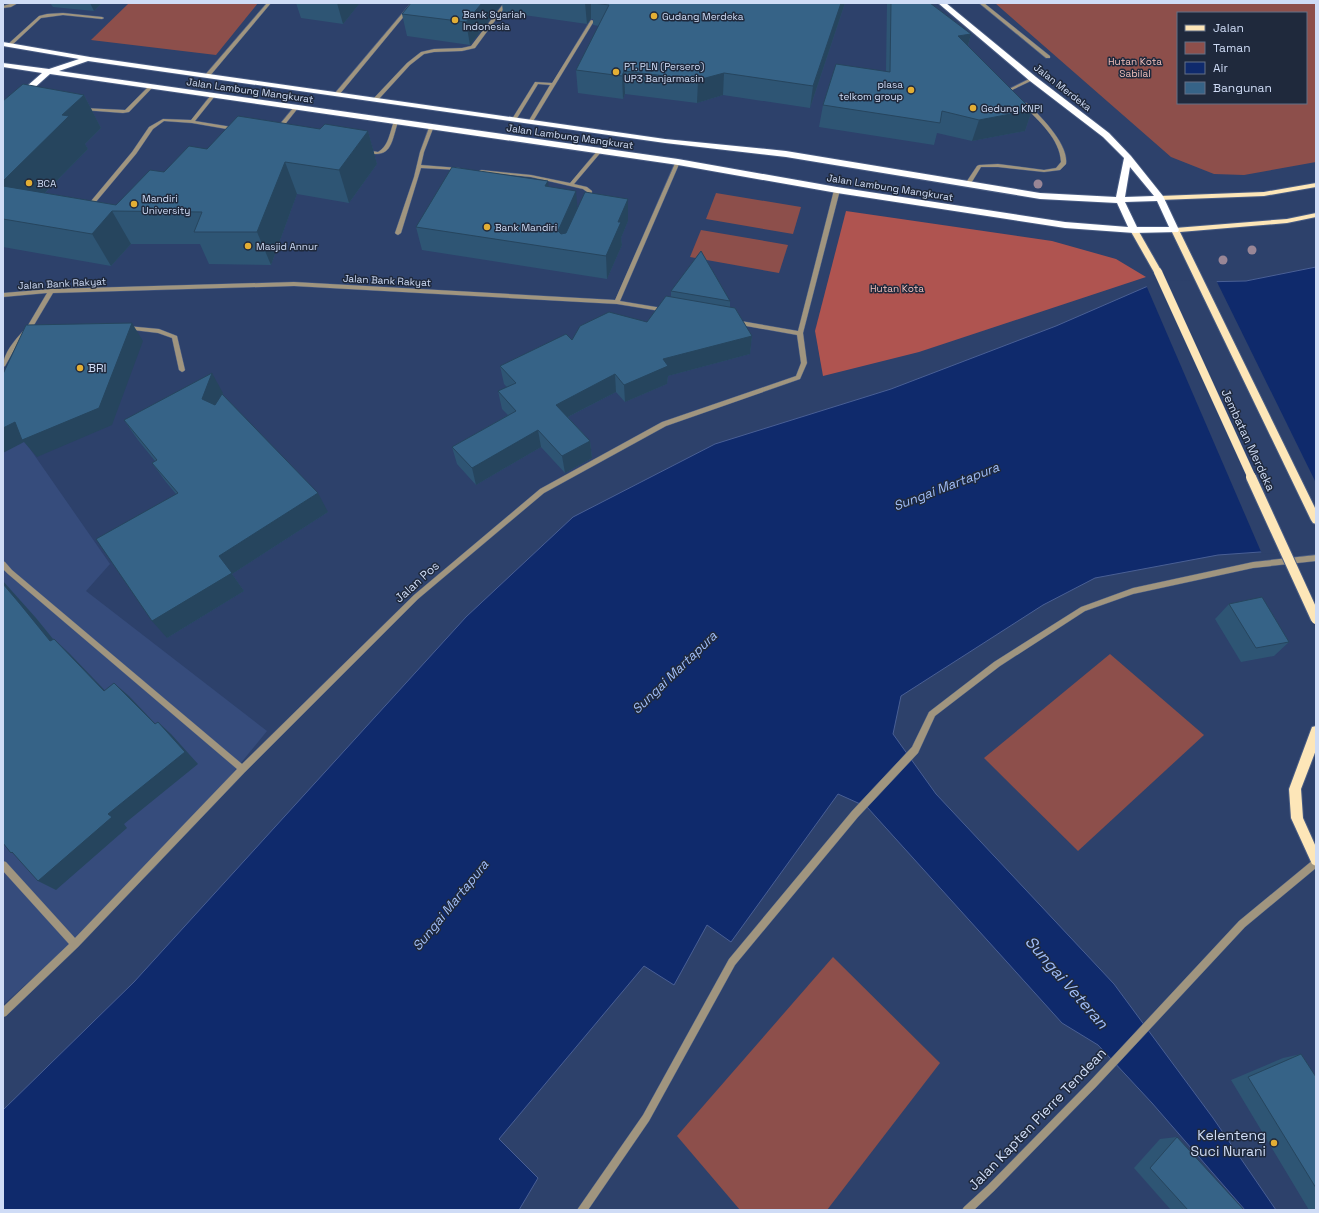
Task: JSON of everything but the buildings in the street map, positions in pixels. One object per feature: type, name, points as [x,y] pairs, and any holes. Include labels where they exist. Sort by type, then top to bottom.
[{"type":"highway","name":"Jalan Merdeka","points":[[942,3],[1033,78],[1106,135],[1128,158],[1160,198],[1175,230]]},
{"type":"highway","name":"Jalan Lambung Mangkurat","points":[[6,45],[90,59],[376,99],[402,113],[432,126],[665,141],[786,154],[1040,196],[1120,200],[1160,198]]},
{"type":"highway","points":[[32,49],[45,65]]},
{"type":"highway","points":[[3,111],[45,65],[90,59]]},
{"type":"highway","name":"Jalan Lambung Mangkurat","points":[[3,65],[45,65],[151,87],[296,108],[514,119],[530,122],[542,133],[600,151],[678,162],[837,190],[1065,226],[1134,230],[1175,230]]},
{"type":"highway","points":[[1128,158],[1120,200],[1134,230]]},
{"type":"main road","points":[[1160,198],[1264,194],[1316,185]]},
{"type":"main road","points":[[1175,230],[1287,221],[1316,215]]},
{"type":"main road","name":"Jembatan Merdeka","points":[[1134,230],[1158,272],[1316,619]]},
{"type":"main road","name":"Jembatan Merdeka","points":[[1175,230],[1316,520]]},
{"type":"main road","points":[[1316,731],[1312,746],[1295,789],[1297,818],[1316,860]]},
{"type":"street","points":[[3,7],[16,3]]},
{"type":"street","points":[[207,76],[269,3]]},
{"type":"street","points":[[337,94],[413,3]]},
{"type":"street","points":[[376,99],[420,54],[430,50],[464,50],[473,47],[506,3]]},
{"type":"street","points":[[981,3],[1048,57]]},
{"type":"street","points":[[6,45],[40,17],[46,15],[102,18]]},
{"type":"street","points":[[530,122],[592,21]]},
{"type":"street","points":[[968,184],[979,166],[1045,171],[1058,169],[1062,165],[1064,161],[1062,147],[1028,108],[1009,90],[1033,78]]},
{"type":"street","points":[[514,119],[537,83],[554,84]]},
{"type":"street","points":[[75,108],[123,112],[151,87]]},
{"type":"street","points":[[192,122],[213,96]]},
{"type":"street","points":[[271,138],[296,108]]},
{"type":"street","points":[[358,150],[377,153],[383,152],[402,113]]},
{"type":"street","points":[[86,214],[88,208],[134,153],[150,128],[163,120],[192,122],[236,129],[237,135]]},
{"type":"street","points":[[398,233],[422,152],[432,126]]},
{"type":"street","points":[[571,185],[600,151]]},
{"type":"street","points":[[617,302],[678,162]]},
{"type":"street","points":[[419,166],[462,170]]},
{"type":"street","points":[[476,171],[531,176],[590,191],[591,195],[584,210]]},
{"type":"street","points":[[731,321],[800,333],[837,190]]},
{"type":"street","name":"Jalan Bank Rakyat","points":[[3,295],[51,291],[294,284],[617,302],[670,311]]},
{"type":"street","points":[[3,365],[16,342],[30,327],[51,291]]},
{"type":"street","points":[[30,327],[41,327]]},
{"type":"street","points":[[122,328],[159,331],[174,337],[182,370]]},
{"type":"street","name":"Jalan Pos","points":[[3,1013],[75,944],[242,769],[428,587],[542,491],[664,424],[798,377],[804,362],[800,333]]},
{"type":"street","points":[[582,1210],[646,1118],[732,962],[855,814],[915,750],[932,714],[997,664],[1083,608],[1133,591],[1245,566],[1316,558]]},
{"type":"street","points":[[3,564],[6,574],[242,769]]},
{"type":"street","name":"Jalan Kapten Pierre Tendean","points":[[967,1210],[1093,1084],[1160,1010],[1242,924],[1316,863]]},
{"type":"street","points":[[3,865],[75,944]]},
{"type":"shaded area","points":[[3,410],[110,564],[86,591],[267,731],[155,868],[3,1005]]},
{"type":"green space","points":[[129,3],[258,3],[216,55],[91,40]]},
{"type":"green space","name":"Hutan Kota Sabilal","points":[[995,3],[1316,3],[1316,162],[1244,175],[1214,174],[1171,157]]},
{"type":"green space","points":[[716,193],[801,207],[793,234],[706,219]]},
{"type":"green space","name":"Hutan Kota","points":[[846,211],[1052,241],[1116,259],[1146,277],[919,352],[823,376],[815,331]]},
{"type":"green space","points":[[701,230],[788,245],[779,273],[690,257]]},
{"type":"green space","points":[[1110,654],[1204,735],[1078,851],[984,758]]},
{"type":"green space","points":[[833,957],[940,1063],[827,1210],[740,1210],[677,1136]]},
{"type":"water","points":[[1316,267],[1316,548],[1218,555],[1095,578],[1043,605],[901,696],[893,734],[936,794],[1114,984],[1213,1118],[1276,1210],[1245,1210],[1152,1103],[1098,1045],[1062,1023],[867,807],[838,794],[731,942],[707,925],[674,985],[644,966],[499,1139],[538,1178],[519,1210],[3,1210],[3,1110],[134,982],[466,617],[573,517],[715,444],[891,389],[1056,326],[1155,283],[1246,281]]},
{"type":"pier","points":[[1216,280],[1316,483],[1316,550],[1262,554],[1146,285],[1155,281]]},
{"type":"place","name":"Gudang Merdeka","points":[[654,16]]},
{"type":"place","name":"Bank Syariah Indonesia","points":[[455,20]]},
{"type":"place","name":"PT. PLN (Persero) UP3 Banjarmasin","points":[[616,72]]},
{"type":"place","name":"plasa telkom group","points":[[911,90]]},
{"type":"place","name":"Gedung KNPI","points":[[973,108]]},
{"type":"place","name":"BCA","points":[[29,183]]},
{"type":"place","name":"Mandiri University","points":[[134,204]]},
{"type":"place","name":"Bank Mandiri","points":[[487,227]]},
{"type":"place","name":"Masjid Annur","points":[[248,246]]},
{"type":"place","name":"BRI","points":[[80,368]]},
{"type":"place","name":"Kelenteng Suci Nurani","points":[[1274,1143]]},
{"type":"water label","name":"Sungai Martapura","points":[[946,486]]},
{"type":"water label","name":"Sungai Martapura","points":[[674,672]]},
{"type":"water label","name":"Sungai Martapura","points":[[450,905]]},
{"type":"water label","name":"Sungai Veteran","points":[[1067,982]]}]
